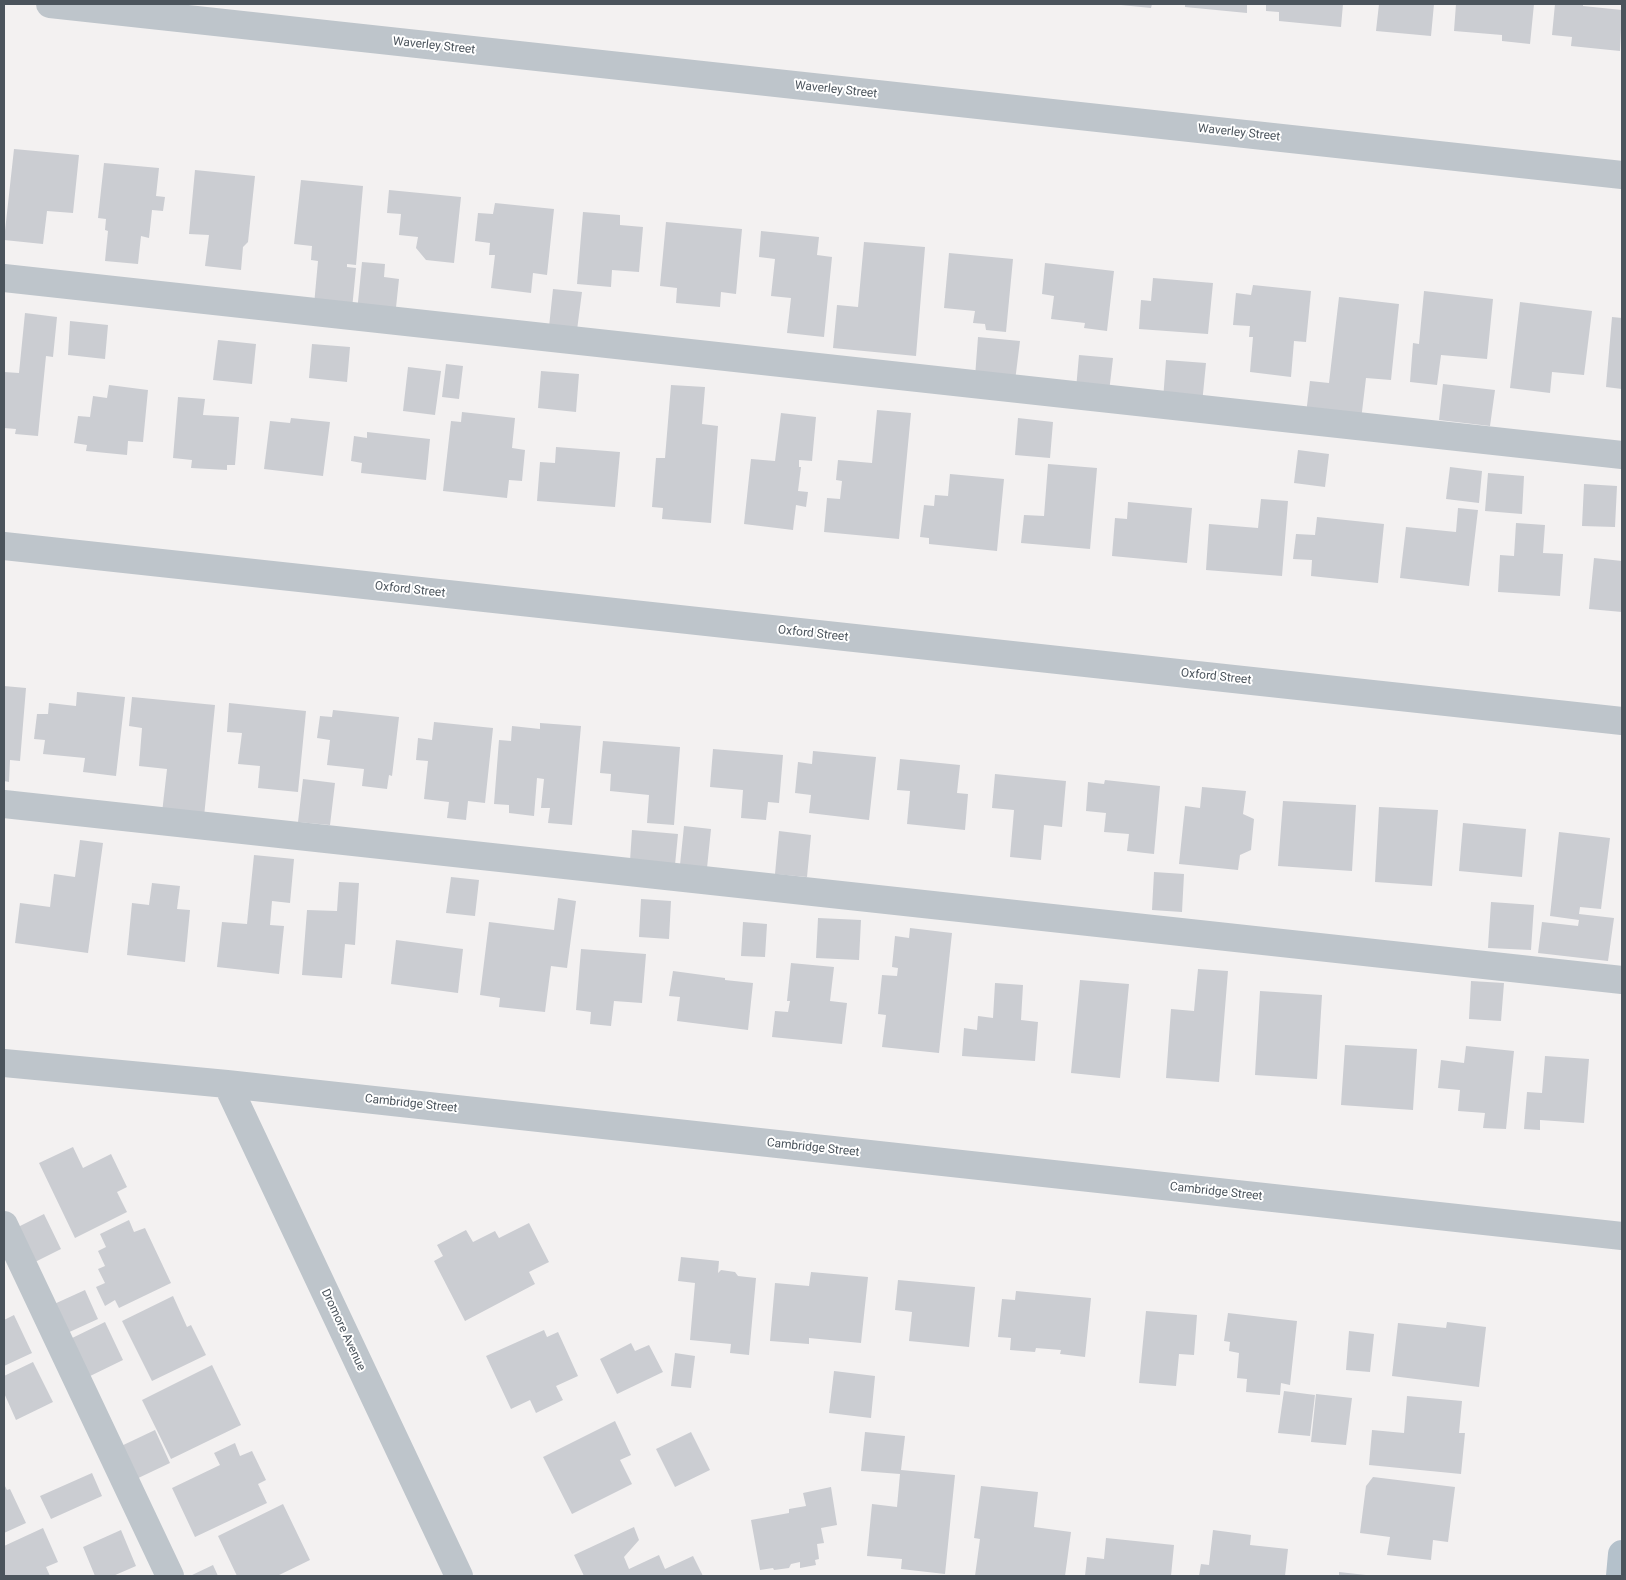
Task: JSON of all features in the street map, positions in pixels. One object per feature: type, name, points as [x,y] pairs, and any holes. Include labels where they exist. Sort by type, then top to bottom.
[{"type":"main road","points":[[1620,1576],[1622,1554]]},
{"type":"street","name":"Waverley Street","points":[[50,4],[1622,175]]},
{"type":"street","points":[[4,278],[1622,455]]},
{"type":"street","name":"Oxford Street","points":[[4,546],[1622,721]]},
{"type":"street","points":[[4,804],[1622,980]]},
{"type":"street","name":"Cambridge Street","points":[[4,1063],[227,1084],[1622,1236]]},
{"type":"street","name":"Dromore Avenue","points":[[227,1084],[459,1576]]},
{"type":"street","points":[[4,1225],[170,1576]]},
{"type":"building","points":[[1121,4],[1152,4],[1151,8]]},
{"type":"building","points":[[1185,4],[1247,4],[1247,13],[1185,7]]},
{"type":"building","points":[[1266,4],[1343,4],[1341,27],[1279,21],[1279,12],[1266,11]]},
{"type":"building","points":[[1379,4],[1434,4],[1431,36],[1376,31]]},
{"type":"building","points":[[1456,4],[1534,4],[1530,44],[1502,41],[1502,35],[1454,31]]},
{"type":"building","points":[[1555,4],[1583,4],[1583,6],[1622,10],[1620,51],[1571,46],[1572,37],[1552,35]]},
{"type":"building","points":[[14,149],[79,155],[73,213],[47,211],[43,244],[4,240]]},
{"type":"building","points":[[104,163],[159,168],[156,196],[165,197],[163,211],[152,210],[149,238],[141,236],[138,264],[105,261],[108,231],[105,230],[106,219],[98,218]]},
{"type":"building","points":[[195,170],[255,176],[248,242],[243,247],[241,270],[205,266],[209,235],[189,234]]},
{"type":"building","points":[[301,180],[363,186],[356,265],[347,264],[347,267],[356,268],[352,309],[314,305],[318,261],[311,260],[312,246],[294,244]]},
{"type":"building","points":[[389,190],[461,197],[454,263],[426,260],[416,248],[418,237],[399,235],[401,214],[387,213]]},
{"type":"building","points":[[495,203],[554,209],[547,275],[533,273],[531,293],[491,288],[495,255],[489,255],[490,243],[475,241],[478,213],[493,214]]},
{"type":"building","points":[[583,212],[620,215],[620,225],[643,227],[639,272],[612,270],[611,287],[577,284]]},
{"type":"building","points":[[666,222],[742,229],[736,294],[721,292],[720,307],[676,303],[677,288],[660,286]]},
{"type":"building","points":[[761,231],[819,237],[817,255],[832,257],[824,337],[787,333],[791,298],[771,296],[775,259],[759,257]]},
{"type":"building","points":[[864,242],[925,247],[916,356],[833,348],[837,305],[858,307]]},
{"type":"building","points":[[949,253],[1013,259],[1006,332],[986,330],[985,324],[973,323],[975,311],[944,308]]},
{"type":"building","points":[[362,262],[385,264],[384,277],[399,279],[395,317],[357,312]]},
{"type":"building","points":[[1045,263],[1114,271],[1107,331],[1084,328],[1085,323],[1051,319],[1054,296],[1042,294]]},
{"type":"building","points":[[1153,278],[1213,283],[1208,334],[1139,329],[1141,300],[1151,301]]},
{"type":"building","points":[[1253,285],[1311,291],[1306,342],[1294,341],[1291,377],[1250,372],[1253,337],[1249,337],[1250,326],[1233,325],[1236,293],[1251,295]]},
{"type":"building","points":[[553,289],[582,292],[577,330],[549,327]]},
{"type":"building","points":[[1424,291],[1493,299],[1487,359],[1441,355],[1437,385],[1410,382],[1413,343],[1419,344]]},
{"type":"building","points":[[1339,297],[1399,304],[1391,380],[1366,378],[1361,420],[1306,414],[1310,381],[1329,383]]},
{"type":"building","points":[[1520,302],[1592,311],[1584,375],[1552,372],[1550,393],[1510,388]]},
{"type":"building","points":[[25,313],[57,317],[53,357],[46,356],[38,436],[15,434],[16,429],[4,428],[4,372],[19,373]]},
{"type":"building","points":[[1612,317],[1622,318],[1622,389],[1606,387]]},
{"type":"building","points":[[70,321],[108,325],[105,359],[68,355]]},
{"type":"building","points":[[978,337],[1020,341],[1015,381],[975,377]]},
{"type":"building","points":[[218,340],[256,344],[252,384],[213,380]]},
{"type":"building","points":[[312,344],[350,347],[347,382],[309,378]]},
{"type":"building","points":[[1079,355],[1113,358],[1109,392],[1076,389]]},
{"type":"building","points":[[1166,360],[1206,363],[1202,404],[1163,400]]},
{"type":"building","points":[[446,364],[463,366],[459,399],[442,397]]},
{"type":"building","points":[[408,367],[441,371],[435,415],[403,411]]},
{"type":"building","points":[[541,371],[579,374],[576,412],[538,408]]},
{"type":"building","points":[[1443,384],[1495,390],[1490,426],[1439,420]]},
{"type":"building","points":[[109,385],[148,390],[143,442],[128,441],[127,455],[86,451],[87,445],[74,443],[78,416],[90,417],[93,396],[107,398]]},
{"type":"building","points":[[671,385],[705,387],[702,424],[718,426],[711,523],[662,519],[663,508],[652,507],[656,458],[665,458]]},
{"type":"building","points":[[178,397],[205,399],[203,415],[239,417],[235,465],[227,465],[227,470],[191,468],[192,460],[173,458]]},
{"type":"building","points":[[877,410],[911,413],[899,539],[824,532],[827,498],[840,499],[842,481],[836,480],[838,460],[872,463]]},
{"type":"building","points":[[462,412],[515,418],[512,448],[525,450],[522,481],[509,480],[507,498],[443,491],[451,421],[461,422]]},
{"type":"building","points":[[781,413],[816,417],[812,461],[799,460],[799,467],[801,467],[798,491],[808,492],[806,507],[796,505],[793,530],[744,524],[751,459],[775,461]]},
{"type":"building","points":[[291,418],[330,422],[323,476],[264,469],[270,421],[290,423]]},
{"type":"building","points":[[1018,418],[1053,422],[1050,458],[1015,455]]},
{"type":"building","points":[[367,432],[430,439],[426,480],[361,473],[362,463],[351,461],[354,436],[367,438]]},
{"type":"building","points":[[556,447],[620,452],[615,507],[537,501],[540,462],[555,463]]},
{"type":"building","points":[[1298,450],[1329,454],[1325,487],[1294,483]]},
{"type":"building","points":[[1048,464],[1097,468],[1090,549],[1021,543],[1024,515],[1044,516]]},
{"type":"building","points":[[1450,467],[1482,471],[1479,503],[1446,499]]},
{"type":"building","points":[[1488,473],[1524,476],[1522,514],[1485,511]]},
{"type":"building","points":[[950,474],[1004,479],[997,551],[929,544],[929,538],[920,537],[924,505],[934,506],[935,495],[948,496]]},
{"type":"building","points":[[1584,484],[1617,486],[1615,527],[1582,526]]},
{"type":"building","points":[[1261,499],[1288,501],[1282,576],[1206,570],[1209,524],[1258,528]]},
{"type":"building","points":[[1128,502],[1192,508],[1187,563],[1112,556],[1115,518],[1127,519]]},
{"type":"building","points":[[1458,508],[1478,510],[1469,586],[1400,578],[1406,527],[1456,532]]},
{"type":"building","points":[[1317,517],[1384,524],[1378,583],[1311,576],[1312,560],[1293,559],[1296,534],[1315,535]]},
{"type":"building","points":[[1516,523],[1545,525],[1543,553],[1563,554],[1560,596],[1498,592],[1500,555],[1514,556]]},
{"type":"building","points":[[1594,558],[1622,561],[1622,612],[1589,609]]},
{"type":"building","points":[[4,686],[26,688],[20,761],[10,760],[9,782],[4,781]]},
{"type":"building","points":[[77,692],[125,697],[116,776],[83,772],[85,758],[43,754],[45,740],[34,739],[37,714],[48,714],[49,703],[76,706]]},
{"type":"building","points":[[132,697],[215,705],[204,817],[162,813],[167,769],[139,766],[142,728],[129,726]]},
{"type":"building","points":[[229,703],[306,711],[298,792],[258,788],[260,766],[238,764],[242,733],[227,732]]},
{"type":"building","points":[[333,710],[399,717],[392,776],[389,775],[387,789],[362,786],[364,769],[327,765],[330,740],[317,738],[320,716],[332,717]]},
{"type":"building","points":[[434,722],[493,728],[485,803],[468,801],[466,820],[447,818],[449,802],[424,799],[428,761],[416,760],[418,738],[432,740]]},
{"type":"building","points":[[540,723],[581,726],[572,825],[548,823],[550,808],[541,808],[544,779],[537,778],[534,816],[509,813],[509,805],[494,804],[499,740],[511,741],[512,726],[540,729]]},
{"type":"building","points":[[603,741],[680,747],[674,825],[647,823],[649,795],[610,791],[611,774],[600,773]]},
{"type":"building","points":[[713,749],[783,755],[779,803],[768,802],[766,820],[741,818],[743,790],[710,787]]},
{"type":"building","points":[[813,751],[876,757],[869,820],[809,813],[811,795],[795,793],[798,762],[812,764]]},
{"type":"building","points":[[900,759],[960,765],[957,793],[968,794],[965,830],[907,824],[910,791],[897,790]]},
{"type":"building","points":[[995,774],[1066,781],[1062,827],[1044,825],[1041,860],[1010,857],[1014,810],[992,808]]},
{"type":"building","points":[[303,779],[335,783],[330,825],[298,822]]},
{"type":"building","points":[[1105,780],[1160,786],[1154,854],[1127,851],[1129,834],[1104,832],[1106,813],[1086,811],[1088,782],[1104,784]]},
{"type":"building","points":[[1202,787],[1246,791],[1243,814],[1254,819],[1251,850],[1240,855],[1238,870],[1179,864],[1185,806],[1200,808]]},
{"type":"building","points":[[1283,801],[1356,805],[1352,871],[1278,866]]},
{"type":"building","points":[[1379,807],[1438,810],[1432,886],[1375,882]]},
{"type":"building","points":[[1463,823],[1526,829],[1522,877],[1459,871]]},
{"type":"building","points":[[684,826],[711,829],[707,868],[680,865]]},
{"type":"building","points":[[632,830],[678,834],[675,865],[630,861]]},
{"type":"building","points":[[779,831],[811,835],[807,877],[775,874]]},
{"type":"building","points":[[1559,832],[1610,838],[1601,909],[1580,907],[1579,914],[1614,918],[1608,961],[1538,953],[1542,922],[1578,926],[1579,920],[1550,916]]},
{"type":"building","points":[[80,840],[103,843],[88,953],[15,943],[20,903],[50,907],[54,874],[75,877]]},
{"type":"building","points":[[254,855],[294,859],[290,903],[272,901],[270,925],[284,926],[279,974],[217,967],[222,922],[247,924]]},
{"type":"building","points":[[1154,872],[1184,874],[1182,912],[1152,910]]},
{"type":"building","points":[[451,877],[479,880],[475,916],[446,913]]},
{"type":"building","points":[[339,882],[359,883],[355,945],[345,944],[342,978],[302,975],[307,910],[337,911]]},
{"type":"building","points":[[152,883],[180,886],[177,909],[190,910],[185,962],[127,955],[132,903],[149,905]]},
{"type":"building","points":[[558,898],[576,901],[567,968],[551,966],[545,1012],[499,1007],[500,998],[480,995],[489,922],[554,930]]},
{"type":"building","points":[[641,899],[671,901],[669,939],[639,937]]},
{"type":"building","points":[[1491,902],[1534,905],[1531,950],[1488,948]]},
{"type":"building","points":[[818,918],[861,920],[859,960],[816,958]]},
{"type":"building","points":[[743,922],[767,924],[765,957],[741,956]]},
{"type":"building","points":[[910,928],[952,933],[939,1053],[882,1047],[886,1015],[878,1014],[882,975],[897,976],[898,968],[892,967],[895,936],[909,938]]},
{"type":"building","points":[[396,940],[463,949],[458,993],[391,984]]},
{"type":"building","points":[[581,949],[646,954],[642,1003],[614,1001],[611,1026],[590,1024],[591,1012],[576,1010]]},
{"type":"building","points":[[791,963],[834,967],[830,1001],[847,1003],[842,1044],[772,1037],[775,1011],[788,1012],[790,1001],[787,1001]]},
{"type":"building","points":[[1198,969],[1228,971],[1219,1082],[1166,1078],[1171,1009],[1194,1011]]},
{"type":"building","points":[[673,971],[753,983],[748,1030],[677,1021],[680,997],[669,996]]},
{"type":"building","points":[[1080,980],[1129,984],[1120,1078],[1071,1073]]},
{"type":"building","points":[[1471,981],[1504,983],[1501,1021],[1469,1019]]},
{"type":"building","points":[[995,983],[1023,985],[1021,1020],[1038,1022],[1035,1061],[962,1056],[964,1028],[977,1030],[978,1016],[993,1018]]},
{"type":"building","points":[[1260,991],[1322,995],[1317,1079],[1255,1075]]},
{"type":"building","points":[[1345,1045],[1417,1049],[1413,1110],[1341,1105]]},
{"type":"building","points":[[1466,1046],[1514,1051],[1506,1129],[1483,1128],[1485,1113],[1458,1111],[1460,1090],[1438,1088],[1441,1060],[1464,1063]]},
{"type":"building","points":[[1545,1056],[1589,1059],[1584,1123],[1540,1120],[1540,1130],[1524,1129],[1527,1092],[1542,1093]]},
{"type":"building","points":[[73,1147],[83,1168],[111,1154],[127,1187],[117,1192],[127,1212],[75,1238],[39,1163]]},
{"type":"building","points":[[44,1214],[61,1249],[31,1264],[14,1229]]},
{"type":"building","points":[[129,1220],[134,1232],[145,1228],[171,1283],[119,1308],[115,1300],[105,1306],[96,1287],[105,1283],[98,1269],[105,1266],[98,1251],[106,1247],[100,1234]]},
{"type":"building","points":[[529,1223],[549,1262],[529,1272],[535,1284],[465,1321],[434,1261],[443,1256],[437,1245],[466,1230],[473,1242],[495,1231],[499,1238]]},
{"type":"building","points":[[681,1257],[719,1261],[718,1273],[721,1270],[735,1272],[738,1276],[756,1278],[749,1355],[730,1353],[731,1344],[690,1340],[695,1283],[678,1281]]},
{"type":"building","points":[[811,1272],[868,1277],[861,1343],[809,1338],[809,1344],[770,1341],[775,1283],[809,1286]]},
{"type":"building","points":[[898,1280],[975,1287],[969,1347],[909,1341],[912,1312],[895,1310]]},
{"type":"building","points":[[85,1290],[98,1319],[65,1334],[52,1305]]},
{"type":"building","points":[[1016,1291],[1091,1298],[1085,1357],[1060,1354],[1061,1350],[1036,1348],[1035,1352],[1010,1350],[1011,1338],[998,1337],[1002,1299],[1015,1300]]},
{"type":"building","points":[[173,1296],[187,1327],[191,1325],[206,1355],[152,1381],[122,1321]]},
{"type":"building","points":[[1146,1311],[1197,1315],[1194,1355],[1179,1354],[1176,1386],[1139,1383]]},
{"type":"building","points":[[1228,1313],[1297,1321],[1290,1385],[1281,1383],[1280,1395],[1246,1392],[1247,1379],[1237,1378],[1239,1353],[1229,1351],[1230,1342],[1224,1341]]},
{"type":"building","points":[[14,1315],[32,1353],[4,1366],[4,1320]]},
{"type":"building","points":[[105,1322],[123,1360],[84,1379],[66,1341]]},
{"type":"building","points":[[1447,1322],[1486,1327],[1479,1387],[1392,1376],[1398,1323],[1446,1328]]},
{"type":"building","points":[[544,1330],[547,1337],[558,1332],[578,1376],[556,1386],[563,1400],[536,1413],[530,1400],[511,1409],[486,1356]]},
{"type":"building","points":[[1349,1331],[1374,1334],[1370,1372],[1346,1370]]},
{"type":"building","points":[[631,1343],[635,1351],[649,1345],[663,1372],[617,1394],[600,1359]]},
{"type":"building","points":[[675,1353],[695,1356],[691,1388],[671,1386]]},
{"type":"building","points":[[33,1362],[53,1402],[16,1420],[4,1393],[4,1376]]},
{"type":"building","points":[[212,1365],[241,1425],[171,1459],[142,1400]]},
{"type":"building","points":[[834,1371],[875,1376],[871,1418],[829,1413]]},
{"type":"building","points":[[1284,1391],[1315,1395],[1310,1436],[1278,1433]]},
{"type":"building","points":[[1316,1394],[1352,1398],[1346,1445],[1311,1442]]},
{"type":"building","points":[[1407,1396],[1462,1401],[1459,1433],[1465,1433],[1461,1474],[1369,1465],[1372,1430],[1404,1433]]},
{"type":"building","points":[[615,1421],[631,1455],[620,1460],[632,1484],[572,1514],[543,1457]]},
{"type":"building","points":[[155,1430],[170,1463],[132,1481],[117,1448]]},
{"type":"building","points":[[691,1432],[710,1470],[675,1487],[656,1449]]},
{"type":"building","points":[[865,1432],[905,1436],[901,1470],[955,1475],[945,1574],[901,1569],[902,1559],[867,1556],[872,1504],[897,1507],[900,1474],[861,1471]]},
{"type":"building","points":[[235,1443],[240,1456],[252,1451],[266,1480],[258,1484],[267,1503],[195,1537],[172,1488],[220,1465],[214,1453]]},
{"type":"building","points":[[92,1473],[102,1496],[51,1519],[40,1496]]},
{"type":"building","points":[[1373,1477],[1455,1487],[1448,1542],[1433,1540],[1431,1560],[1387,1555],[1390,1537],[1360,1533],[1366,1486]]},
{"type":"building","points":[[4,1484],[7,1490],[10,1489],[26,1523],[4,1533]]},
{"type":"building","points":[[981,1486],[1038,1492],[1034,1527],[1071,1532],[1065,1576],[975,1576],[980,1539],[974,1538]]},
{"type":"building","points":[[831,1487],[837,1525],[821,1528],[824,1543],[817,1544],[819,1559],[815,1560],[816,1565],[800,1568],[800,1562],[791,1564],[789,1568],[760,1570],[751,1520],[789,1513],[789,1509],[806,1506],[803,1493]]},
{"type":"building","points":[[283,1504],[310,1560],[277,1576],[237,1576],[218,1536]]},
{"type":"building","points":[[634,1527],[639,1540],[624,1557],[629,1569],[659,1555],[665,1569],[693,1556],[703,1576],[584,1576],[574,1555]]},
{"type":"building","points":[[43,1528],[58,1562],[46,1567],[50,1576],[4,1576],[4,1546]]},
{"type":"building","points":[[121,1530],[136,1566],[113,1576],[95,1576],[83,1547]]},
{"type":"building","points":[[1213,1530],[1251,1535],[1250,1545],[1288,1549],[1285,1576],[1199,1576],[1201,1564],[1209,1565]]},
{"type":"building","points":[[1106,1538],[1174,1545],[1171,1576],[1085,1576],[1087,1557],[1104,1559]]},
{"type":"building","points":[[213,1565],[218,1576],[190,1576]]},
{"type":"building","points":[[1339,1572],[1366,1575],[1366,1576],[1339,1576]]}]
